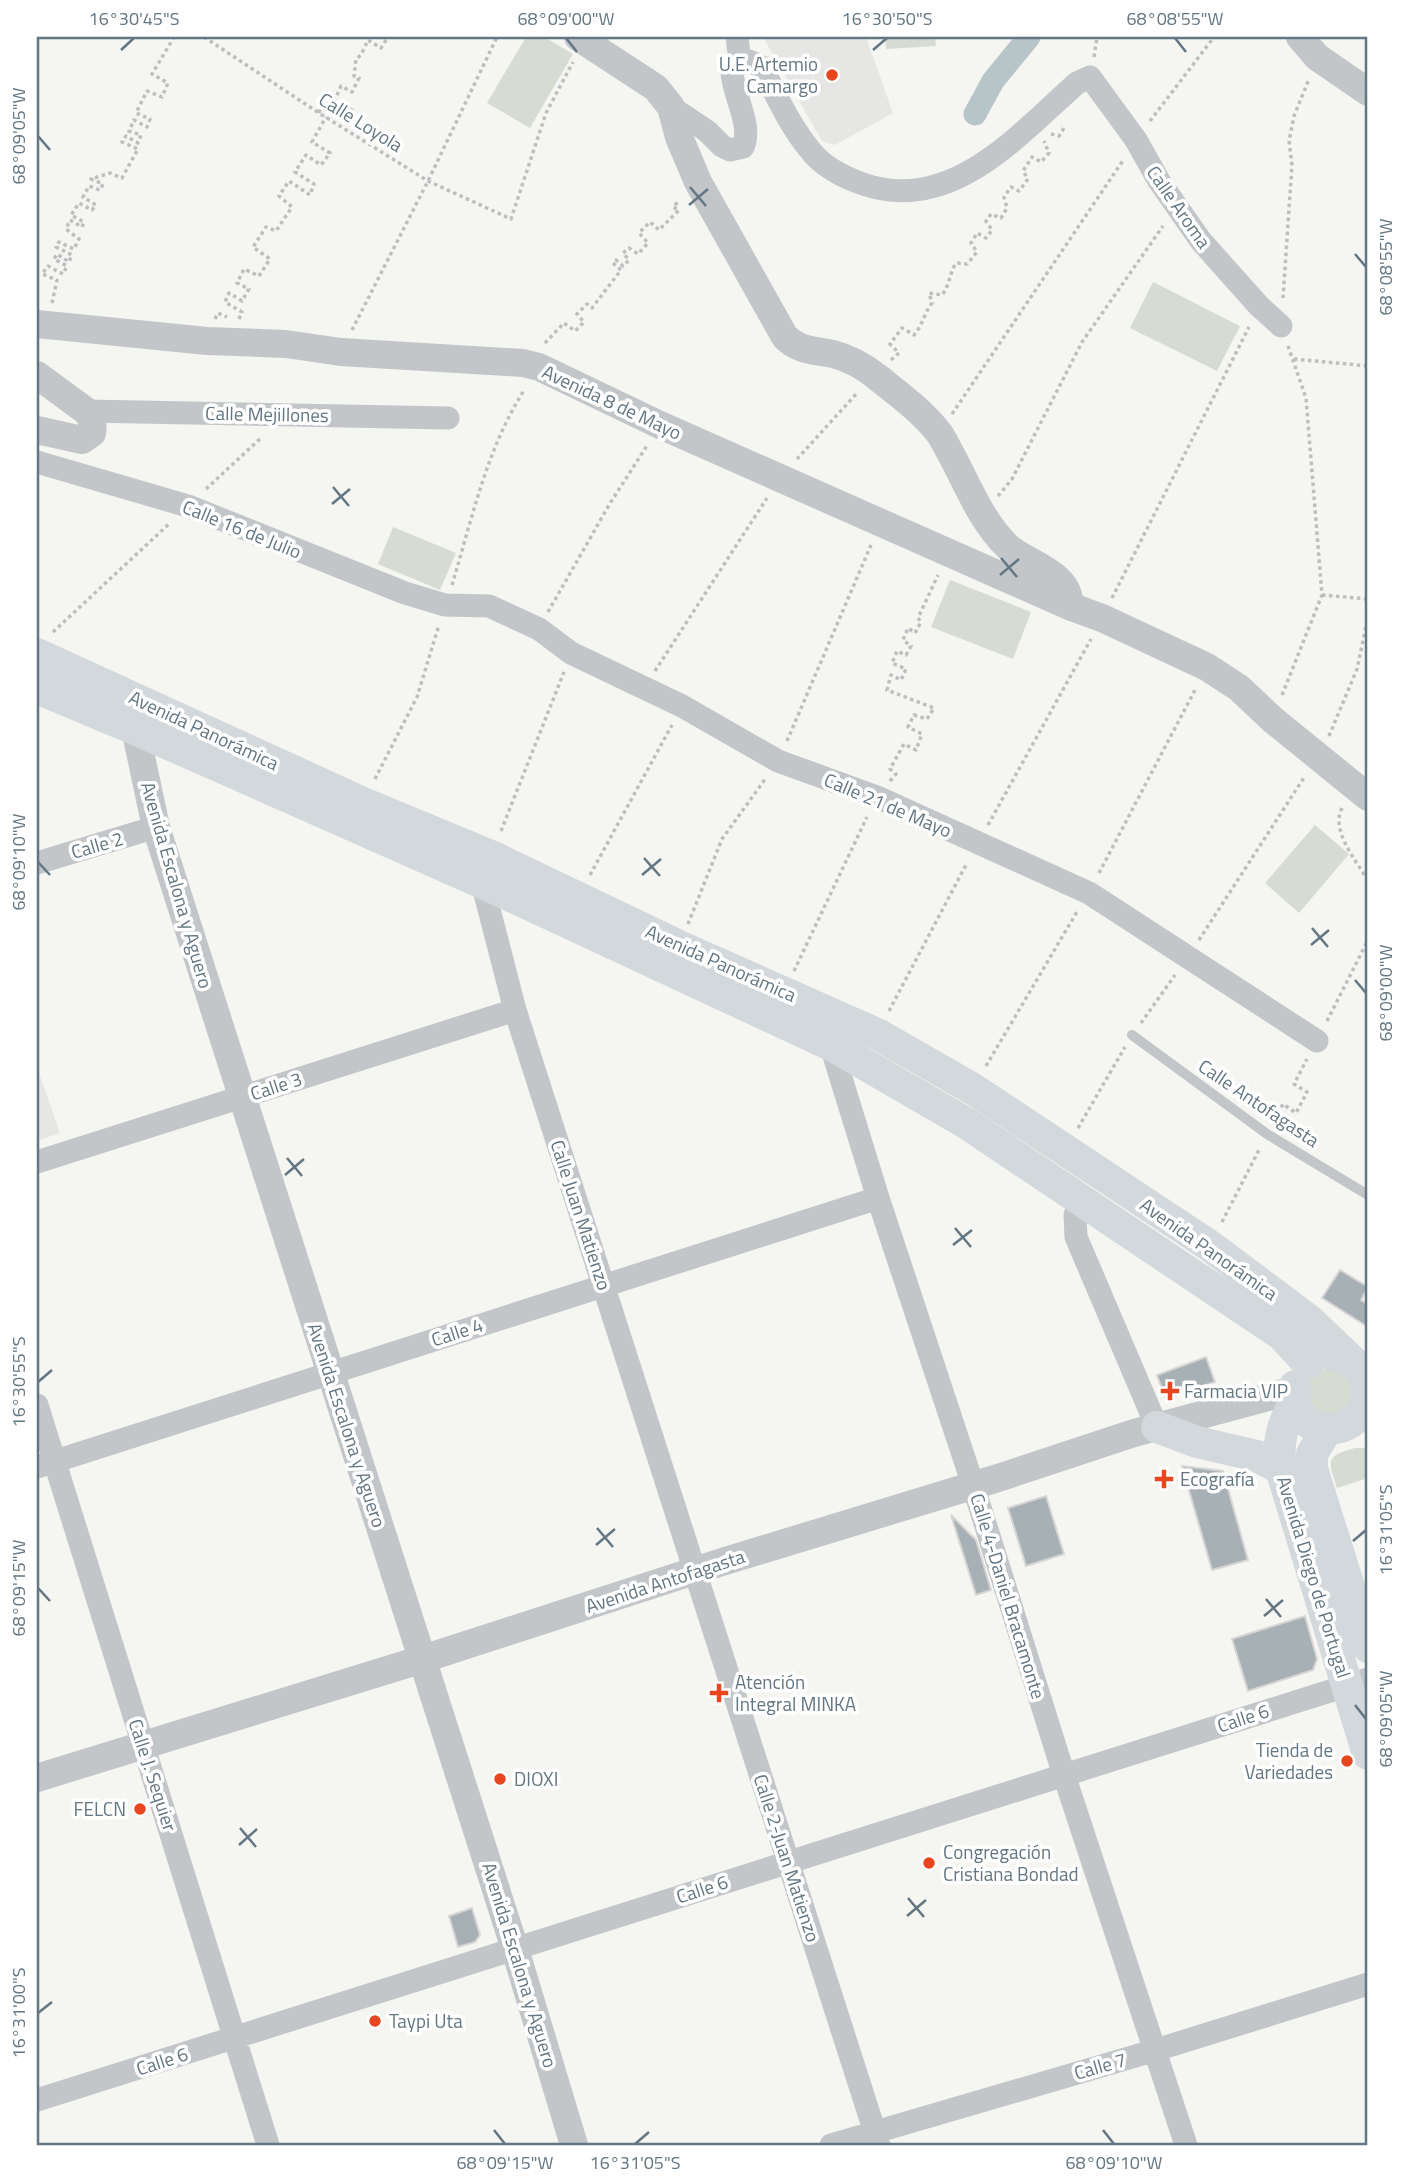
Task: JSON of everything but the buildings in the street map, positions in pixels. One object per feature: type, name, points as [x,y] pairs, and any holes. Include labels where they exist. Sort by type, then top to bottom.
[{"type":"main road","name":"Avenida Panorámica","points":[[42,646],[143,717]]},
{"type":"main road","name":"Avenida Panorámica","points":[[37,688],[143,717],[487,869],[886,1076],[1004,1149],[1288,1339],[1306,1420],[1316,1427],[1327,1429]]},
{"type":"main road","name":"Avenida Panorámica","points":[[487,869],[577,898],[842,1016],[972,1089],[1210,1246],[1310,1321],[1365,1394]]},
{"type":"main road","points":[[1004,1149],[1022,1122]]},
{"type":"main road","points":[[1299,1385],[1318,1357],[1342,1357],[1365,1394],[1344,1427],[1327,1429]]},
{"type":"main road","name":"Avenida Diego de Portugal","points":[[1299,1385],[1281,1427],[1278,1451],[1281,1469],[1358,1682],[1368,1754]]},
{"type":"main road","points":[[1157,1427],[1197,1442],[1256,1456],[1281,1469]]},
{"type":"main road","name":"Avenida Diego de Portugal","points":[[1327,1429],[1312,1454],[1312,1469],[1368,1647]]},
{"type":"street","points":[[581,39],[656,88],[671,107],[730,150],[743,147],[747,135],[733,84],[732,72],[740,62],[737,37]]},
{"type":"street","points":[[1308,47],[1368,92]]},
{"type":"street","points":[[740,62],[750,61],[762,67],[810,151],[829,168],[875,188],[903,192],[926,190],[983,165],[1077,83],[1090,77]]},
{"type":"street","name":"Calle Aroma","points":[[1090,77],[1136,140],[1200,241],[1259,306],[1281,326]]},
{"type":"street","points":[[671,107],[678,136],[698,182],[785,337],[804,350],[856,362],[874,374],[939,433],[992,530],[1010,549],[1047,570],[1068,593],[1069,606]]},
{"type":"street","name":"Avenida 8 de Mayo","points":[[42,325],[207,341],[286,344],[341,352],[523,363],[539,367],[880,524],[1102,618],[1207,667],[1239,688],[1273,720],[1361,792]]},
{"type":"street","points":[[37,375],[86,411],[91,416],[93,428],[86,439],[77,440],[37,430]]},
{"type":"street","name":"Calle Mejillones","points":[[86,411],[448,418]]},
{"type":"street","name":"Calle 16 de Julio","points":[[37,461],[188,506],[393,589],[445,605]]},
{"type":"street","name":"Calle 21 de Mayo","points":[[445,605],[489,606],[539,629],[571,653],[682,706],[778,761],[877,797],[1089,893],[1317,1041]]},
{"type":"street","name":"Avenida Escalona y Aguero","points":[[143,717],[156,827],[515,1949],[574,2145]]},
{"type":"street","name":"Calle 2","points":[[37,863],[156,827]]},
{"type":"street","name":"Calle Juan Matienzo","points":[[487,869],[515,1010],[695,1571]]},
{"type":"street","name":"Calle 3","points":[[37,1162],[515,1010]]},
{"type":"street","points":[[832,1046],[842,1016]]},
{"type":"street","name":"Calle 4-Daniel Bracamonte","points":[[832,1046],[878,1198],[1185,2145]]},
{"type":"street","name":"Calle 4","points":[[45,1464],[878,1198]]},
{"type":"street","points":[[1082,1202],[1075,1215],[1076,1237],[1157,1427]]},
{"type":"street","name":"Avenida Antofagasta","points":[[37,1778],[1157,1427],[1299,1385]]},
{"type":"street","name":"Calle J. Sequier","points":[[37,1405],[45,1464],[144,1745],[268,2145]]},
{"type":"street","name":"Calle 2-Juan Matienzo","points":[[695,1571],[877,2138]]},
{"type":"street","name":"Calle 6","points":[[37,2100],[1358,1682]]},
{"type":"street","name":"Calle 7","points":[[831,2145],[877,2138],[1368,1984]]},
{"type":"lane","name":"Calle Antofagasta","points":[[1132,1035],[1268,1134],[1368,1195]]},
{"type":"path","points":[[42,325],[57,280],[42,274],[48,265],[63,274],[67,266],[54,259],[57,254],[69,262],[72,255],[56,247],[59,242],[74,249],[79,239],[66,229],[70,220],[82,227],[85,222],[71,215],[79,202],[92,210],[96,205],[83,197],[89,186],[100,190],[103,184],[91,179],[110,173],[122,178],[133,159],[138,149],[122,142],[126,136],[138,143],[141,135],[129,131],[134,120],[147,127],[150,119],[136,113],[147,91],[162,97],[168,83],[152,74],[174,37]]},
{"type":"path","name":"Calle Loyola","points":[[204,37],[428,181],[512,219],[546,113],[581,39]]},
{"type":"path","points":[[319,113],[321,105],[348,120],[352,110],[334,102],[341,86],[352,92],[359,78],[354,76],[356,59],[368,40],[381,48],[387,37]]},
{"type":"path","points":[[341,352],[428,181],[496,37]]},
{"type":"path","points":[[1090,77],[1097,37]]},
{"type":"path","points":[[939,433],[1136,140],[1214,37]]},
{"type":"path","points":[[1273,720],[1322,595],[1306,398],[1281,326],[1292,165],[1289,141],[1308,47]]},
{"type":"path","points":[[207,341],[218,313],[238,321],[242,312],[225,302],[229,293],[242,301],[249,289],[237,283],[244,269],[259,276],[270,259],[253,247],[266,227],[276,231],[292,206],[279,196],[289,181],[310,195],[314,184],[295,172],[306,155],[321,165],[330,153],[312,142],[326,117]]},
{"type":"path","points":[[644,687],[781,477],[874,374],[899,353],[890,344],[902,328],[914,335],[922,326],[925,311],[932,303],[929,293],[942,295],[950,285],[951,270],[956,263],[967,264],[977,252],[971,243],[977,233],[986,238],[992,230],[986,220],[991,214],[1000,218],[1007,208],[1004,197],[1011,187],[1019,191],[1028,178],[1023,171],[1032,157],[1041,162],[1049,153],[1044,142],[1049,134],[1059,136],[1064,128],[1057,122]]},
{"type":"path","points":[[523,363],[554,336],[564,323],[575,331],[584,322],[577,314],[587,304],[592,309],[621,270],[613,263],[616,260],[623,266],[629,260],[623,253],[629,248],[638,254],[648,243],[639,233],[650,222],[659,230],[680,210],[673,207],[698,182]]},
{"type":"path","points":[[982,512],[1012,480],[1082,342],[1176,206]]},
{"type":"path","points":[[877,1034],[977,844],[1102,618],[1259,306]]},
{"type":"path","points":[[1292,359],[1368,366]]},
{"type":"path","points":[[42,646],[286,414]]},
{"type":"path","points":[[539,629],[609,505],[660,425]]},
{"type":"path","points":[[784,992],[877,797],[896,774],[890,769],[904,744],[916,750],[922,734],[908,727],[914,715],[927,719],[934,708],[887,690],[891,675],[901,680],[906,669],[892,663],[897,651],[906,655],[911,646],[903,640],[908,628],[915,633],[921,622],[918,618],[949,552]]},
{"type":"path","points":[[1318,758],[1357,669],[1368,617],[1368,599],[1322,595]]},
{"type":"path","points":[[487,869],[571,653]]},
{"type":"path","points":[[577,898],[682,706]]},
{"type":"path","points":[[1361,792],[1338,817],[1339,831],[1368,881]]},
{"type":"path","points":[[1210,1246],[1283,1104],[1296,1113],[1307,1092],[1294,1084],[1368,940]]},
{"type":"shaded area","points":[[526,37],[544,37],[573,54],[530,128],[487,103]]},
{"type":"shaded area","name":"U.E. Artemio Camargo","points":[[763,37],[866,37],[893,113],[835,145],[822,141]]},
{"type":"shaded area","points":[[885,37],[935,37],[936,46],[886,49]]},
{"type":"shaded area","points":[[1153,282],[1240,326],[1217,371],[1130,328]]},
{"type":"shaded area","points":[[393,527],[456,553],[440,590],[378,564]]},
{"type":"shaded area","points":[[950,580],[1031,612],[1013,659],[931,627]]},
{"type":"shaded area","points":[[1315,825],[1349,854],[1299,913],[1265,883]]},
{"type":"shaded area","points":[[37,1067],[60,1133],[37,1141]]},
{"type":"shaded area","points":[[1331,1366],[1351,1378],[1353,1401],[1335,1416],[1311,1409],[1306,1384],[1316,1371]]},
{"type":"shaded area","points":[[1355,1448],[1368,1448],[1368,1478],[1337,1488],[1331,1460],[1338,1454]]},
{"type":"waterway","points":[[975,114],[993,81],[1029,37]]},
{"type":"place","name":"U.E. Artemio Camargo","points":[[832,75]]},
{"type":"place","name":"Farmacia VIP","points":[[1170,1391]]},
{"type":"place","name":"Ecografía","points":[[1164,1479]]},
{"type":"place","name":"Atención Integral MINKA","points":[[719,1693]]},
{"type":"place","name":"Tienda de Variedades","points":[[1347,1761]]},
{"type":"place","name":"DIOXI","points":[[500,1779]]},
{"type":"place","name":"FELCN","points":[[140,1809]]},
{"type":"place","name":"Congregación Cristiana Bondad","points":[[929,1863]]},
{"type":"place","name":"Taypi Uta","points":[[375,2021]]}]
